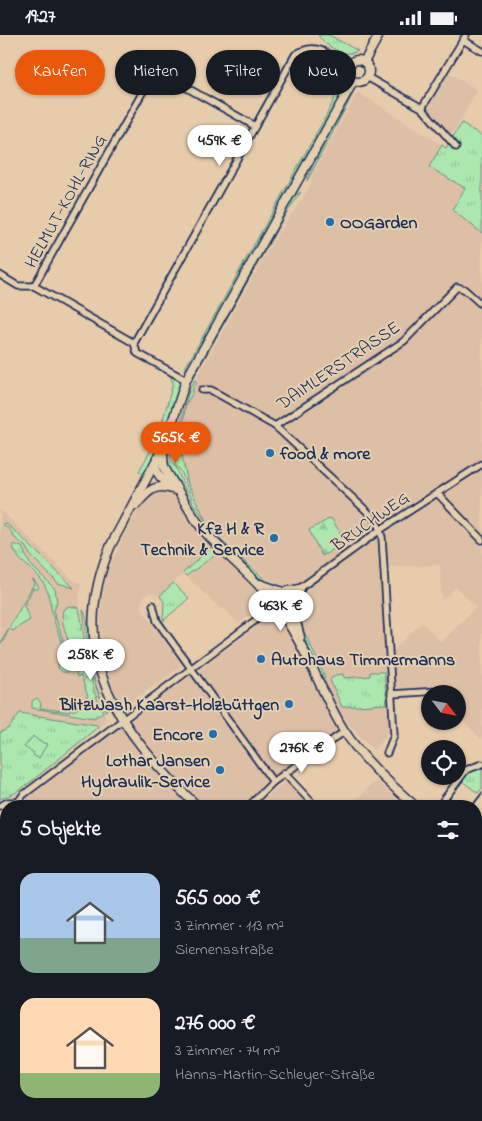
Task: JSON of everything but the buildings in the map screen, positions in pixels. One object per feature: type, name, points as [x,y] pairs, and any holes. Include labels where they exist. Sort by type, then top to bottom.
[{"type":"street","points":[[364,62],[379,35]]},
{"type":"street","points":[[422,108],[464,37],[482,51]]},
{"type":"street","points":[[302,50],[314,48],[318,50]]},
{"type":"street","points":[[356,61],[364,62],[369,71],[368,77],[359,83],[356,82]]},
{"type":"street","points":[[134,343],[290,64]]},
{"type":"street","name":"HELMUT-KOHL-RING","points":[[186,380],[137,353],[134,343],[34,286],[155,70],[255,126]]},
{"type":"street","points":[[368,77],[422,108],[456,147]]},
{"type":"street","points":[[191,800],[161,769],[123,720],[109,696],[100,672],[94,643],[94,601],[100,573],[111,545],[156,462],[186,380],[345,95]]},
{"type":"street","points":[[0,275],[18,286],[34,286]]},
{"type":"street","name":"DAIMLERSTRASSE","points":[[275,426],[404,341],[457,287],[465,289],[482,305]]},
{"type":"street","points":[[202,390],[210,390],[275,426],[371,515],[380,530],[382,537],[394,735],[387,753]]},
{"type":"street","points":[[164,444],[164,464],[181,497],[201,528],[258,583],[277,606],[303,646],[345,731],[375,769],[409,800]]},
{"type":"street","points":[[156,462],[155,468],[158,475],[176,488]]},
{"type":"street","name":"BRUCHWEG","points":[[20,800],[23,795],[380,530],[482,464]]},
{"type":"street","points":[[126,516],[152,489],[163,487],[176,488]]},
{"type":"street","points":[[437,493],[482,540]]},
{"type":"street","points":[[258,583],[283,592],[300,589]]},
{"type":"street","points":[[300,589],[293,608],[303,646]]},
{"type":"street","points":[[153,605],[158,621],[273,782]]},
{"type":"street","points":[[391,694],[421,692]]},
{"type":"street","points":[[255,800],[284,773],[345,731]]},
{"type":"street","points":[[444,800],[466,771],[482,764]]},
{"type":"street","points":[[284,773],[309,800]]},
{"type":"shaded area","points":[[447,72],[478,90],[451,136],[426,108]]},
{"type":"shaded area","points":[[358,92],[442,145],[429,167],[466,188],[453,210],[482,233],[482,740],[466,724],[466,685],[421,685],[421,695],[395,696],[393,651],[422,622],[441,642],[476,607],[456,587],[442,601],[440,565],[381,567],[391,727],[383,740],[373,750],[350,725],[271,781],[252,800],[23,800],[289,603],[278,584],[265,578],[207,523],[188,484],[181,451],[185,406],[192,394],[192,388],[197,383],[195,380],[279,231],[311,184],[312,175]]},
{"type":"shaded area","points":[[156,490],[172,492],[174,494],[211,547],[160,596],[150,593],[142,601],[141,606],[144,612],[182,666],[132,701],[120,701],[110,682],[103,656],[100,627],[102,597],[108,571],[122,539],[145,498]]},
{"type":"shaded area","points":[[0,509],[73,580],[81,583],[79,608],[83,623],[87,666],[94,690],[106,717],[102,724],[61,759],[15,793],[0,799]]},
{"type":"shaded area","points":[[218,553],[264,599],[262,605],[238,624],[226,610],[221,609],[215,604],[186,576]]},
{"type":"shaded area","points":[[294,775],[294,778],[315,800],[264,800]]},
{"type":"shaded area","points":[[376,780],[398,800],[356,800]]},
{"type":"green space","points":[[318,35],[329,35],[358,51],[335,50]]},
{"type":"green space","points":[[336,95],[341,95],[188,370],[184,370]]},
{"type":"green space","points":[[349,95],[352,95],[307,181]]},
{"type":"green space","points":[[462,123],[482,136],[482,233],[452,210],[465,188],[429,167],[442,145],[446,148]]},
{"type":"green space","points":[[301,192],[284,217],[191,382],[283,213],[296,195]]},
{"type":"green space","points":[[170,374],[179,379],[180,386],[159,444],[144,474],[139,471],[158,438],[173,383]]},
{"type":"green space","points":[[195,380],[197,383],[185,406],[189,391]]},
{"type":"green space","points":[[185,406],[181,451],[188,484],[207,523],[193,503],[181,471],[171,460],[170,454],[176,440]]},
{"type":"green space","points":[[168,461],[176,467],[191,504],[210,530],[200,520],[166,463]]},
{"type":"green space","points":[[331,518],[346,542],[322,556],[309,530]]},
{"type":"green space","points":[[2,524],[6,524],[15,531],[74,588],[58,583],[31,556],[25,546],[15,538],[11,531]]},
{"type":"green space","points":[[217,537],[270,584],[263,581]]},
{"type":"green space","points":[[13,544],[22,547],[30,564],[55,589],[57,601],[54,611],[71,664],[68,672],[62,672],[58,668],[63,650],[47,589],[37,574],[17,556]]},
{"type":"green space","points":[[211,547],[218,553],[186,576],[183,573]]},
{"type":"green space","points":[[33,579],[39,587],[37,590],[33,588],[24,606],[30,620],[14,631],[9,629],[3,642],[0,644],[35,582]]},
{"type":"green space","points":[[173,583],[189,598],[163,621],[164,602],[160,596]]},
{"type":"green space","points":[[69,606],[79,608],[93,686],[103,712],[94,718],[32,708],[32,701],[37,698],[41,703],[40,708],[70,712],[71,708],[73,711],[86,704],[84,699],[88,697],[81,676],[77,677],[76,661],[63,621],[63,610]]},
{"type":"green space","points":[[295,609],[300,613],[303,629],[325,677],[323,680],[300,628]]},
{"type":"green space","points":[[83,610],[88,629],[94,677],[98,692],[107,710],[105,711],[92,677]]},
{"type":"green space","points":[[370,672],[384,672],[387,704],[342,707],[330,680],[335,675],[343,674],[344,678],[370,676]]},
{"type":"green space","points":[[20,713],[97,725],[98,727],[33,780],[15,793],[0,799],[0,733],[9,728]]},
{"type":"green space","points":[[33,736],[40,742],[47,744],[39,758],[24,747]]},
{"type":"green space","points":[[482,767],[482,788],[478,793],[466,784],[466,776],[470,772]]},
{"type":"railway","points":[[477,800],[482,793]]},
{"type":"place","name":"OOGarden","points":[[330,222]]},
{"type":"place","name":"food & more","points":[[270,453]]},
{"type":"place","name":"Kfz H & R Technik & Service","points":[[274,538]]},
{"type":"place","name":"Autohaus Timmermanns","points":[[261,659]]},
{"type":"place","name":"BlitzWash Kaarst-Holzbüttgen","points":[[289,704]]},
{"type":"place","name":"Encore","points":[[213,734]]},
{"type":"place","name":"Lothar Jansen Hydraulik-Service","points":[[220,770]]}]
